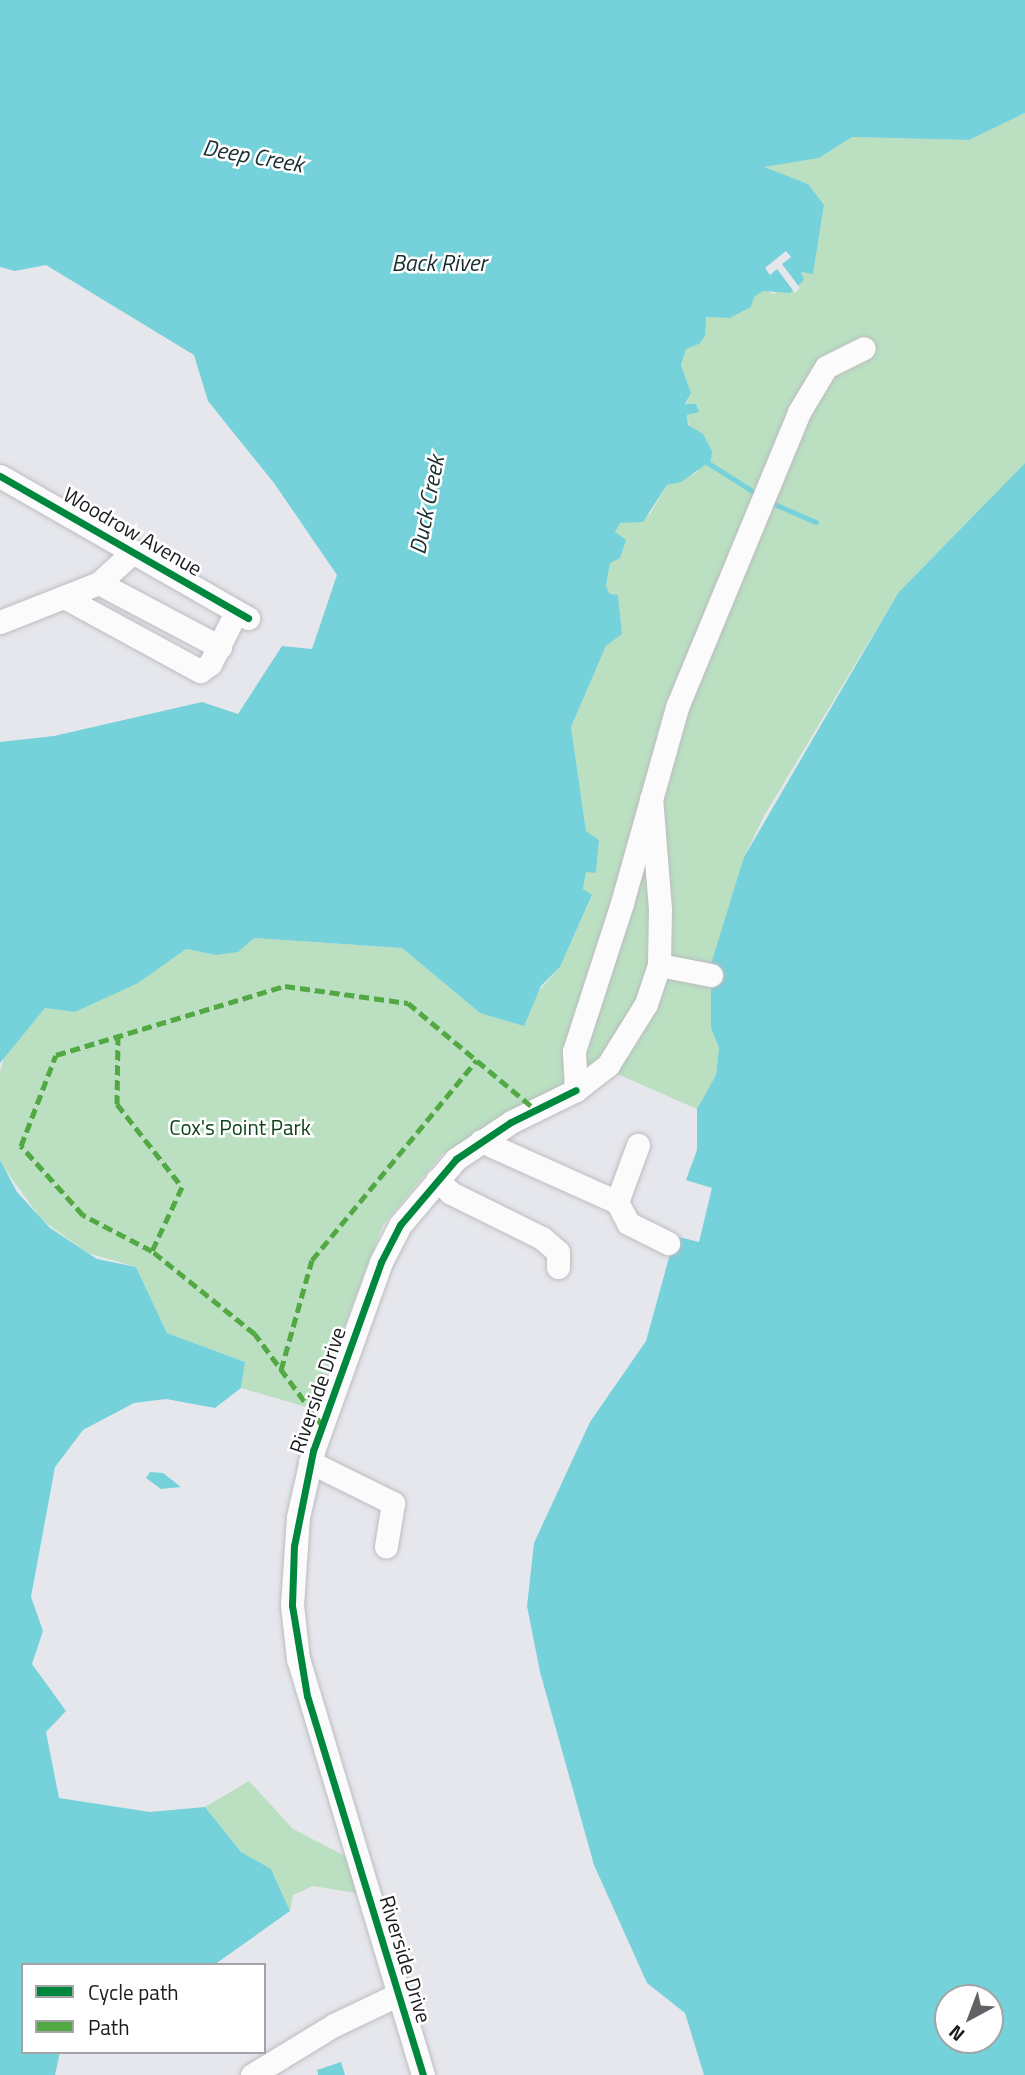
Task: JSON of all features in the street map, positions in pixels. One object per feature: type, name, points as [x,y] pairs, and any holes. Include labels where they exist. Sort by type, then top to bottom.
[{"type":"street","points":[[576,1090],[574,1051],[677,706],[799,412],[826,367],[864,348]]},
{"type":"street","name":"Woodrow Avenue","points":[[0,475],[242,615],[220,647]]},
{"type":"street","points":[[0,622],[99,583],[134,551]]},
{"type":"street","points":[[64,597],[200,671],[207,668],[220,647],[99,583]]},
{"type":"street","points":[[651,798],[660,909],[659,965],[711,975]]},
{"type":"street","name":"Riverside Drive","points":[[423,2075],[298,1659],[292,1605],[293,1556],[310,1462],[392,1238],[437,1180],[481,1141],[576,1090],[608,1065],[629,1039],[659,965]]},
{"type":"street","points":[[481,1141],[617,1202],[628,1223],[668,1243]]},
{"type":"street","points":[[617,1202],[638,1145]]},
{"type":"street","points":[[437,1180],[451,1193],[542,1238],[558,1252],[558,1267]]},
{"type":"street","points":[[310,1462],[393,1503],[386,1546]]},
{"type":"street","points":[[252,2075],[334,2025],[399,1994]]},
{"type":"green space","name":"Cox's Point Park","points":[[1025,113],[1025,463],[898,593],[764,816],[744,857],[711,1028],[719,1048],[716,1075],[697,1109],[615,1073],[547,1097],[442,1154],[383,1225],[313,1409],[241,1388],[245,1362],[167,1333],[136,1267],[88,1253],[42,1220],[4,1168],[0,1160],[0,1071],[5,1055],[45,1008],[75,1012],[186,949],[216,955],[254,938],[402,948],[480,1013],[538,992],[560,967],[592,896],[583,889],[586,871],[596,873],[599,840],[586,832],[571,727],[606,646],[622,634],[618,595],[610,594],[606,586],[615,532],[620,523],[650,514],[667,485],[698,472],[687,415],[699,412],[686,404],[691,393],[681,365],[686,349],[699,344],[706,317],[730,318],[751,307],[754,297],[764,290],[774,294],[800,272],[813,273],[824,205],[808,184],[762,167],[819,158],[852,137],[969,140]]},
{"type":"green space","points":[[249,1781],[293,1829],[351,1859],[362,1894],[313,1886],[293,1895],[290,1911],[271,1869],[241,1852],[205,1807]]},
{"type":"water","name":"Back River","points":[[0,0],[1025,0],[1025,113],[969,140],[852,137],[819,158],[764,167],[808,184],[824,205],[813,274],[801,272],[804,280],[790,293],[763,291],[754,297],[751,307],[730,318],[706,317],[705,336],[699,344],[686,349],[681,365],[691,393],[685,404],[696,404],[699,412],[687,415],[688,425],[703,434],[712,451],[711,461],[681,482],[667,485],[643,522],[620,523],[615,532],[626,540],[620,558],[610,563],[606,586],[610,594],[618,595],[622,634],[606,646],[571,727],[586,831],[599,840],[596,873],[586,872],[583,889],[592,895],[560,967],[541,986],[524,1026],[480,1013],[402,948],[254,938],[238,952],[216,955],[186,949],[138,983],[75,1012],[45,1008],[0,1063],[0,742],[54,736],[202,702],[238,714],[282,646],[312,649],[337,575],[274,483],[208,401],[194,355],[46,265],[15,271],[0,267]]},
{"type":"water","points":[[1025,463],[1025,2075],[704,2075],[685,2013],[647,1983],[594,1865],[540,1672],[527,1606],[534,1543],[590,1422],[646,1341],[675,1236],[699,1242],[712,1188],[686,1180],[697,1150],[697,1109],[716,1075],[719,1048],[711,1028],[711,964],[744,857],[898,593]]},
{"type":"water","points":[[0,1160],[17,1192],[50,1228],[97,1259],[136,1267],[167,1333],[245,1362],[241,1388],[215,1408],[166,1399],[134,1403],[83,1430],[55,1467],[31,1597],[43,1631],[32,1664],[66,1711],[46,1732],[59,1798],[150,1812],[205,1807],[241,1852],[271,1869],[290,1911],[217,1963],[21,1963],[21,2054],[60,2054],[55,2075],[0,2075]]},
{"type":"water","points":[[150,1472],[163,1473],[181,1487],[161,1489],[146,1478]]},
{"type":"water","points":[[341,2062],[345,2075],[318,2075],[317,2070]]},
{"type":"pier","points":[[786,251],[791,257],[782,264],[800,288],[795,293],[777,269],[770,275],[765,268]]},
{"type":"waterway","points":[[705,461],[754,492]]},
{"type":"waterway","points":[[772,503],[816,522]]},
{"type":"marked path","points":[[322,1425],[255,1334],[152,1251],[83,1215],[21,1146],[56,1055],[285,986],[408,1003],[536,1110]]},
{"type":"marked path","points":[[118,1035],[117,1104],[182,1187],[152,1251]]},
{"type":"marked path","points":[[281,1370],[312,1260],[477,1060]]},
{"type":"cycle path","points":[[0,476],[248,618]]},
{"type":"cycle path","points":[[423,2075],[307,1696],[292,1605],[294,1546],[313,1451],[381,1262],[400,1225],[456,1159],[511,1122],[576,1090]]},
{"type":"water label","name":"Deep Creek","points":[[253,156]]},
{"type":"water label","name":"Duck Creek","points":[[427,505]]}]
